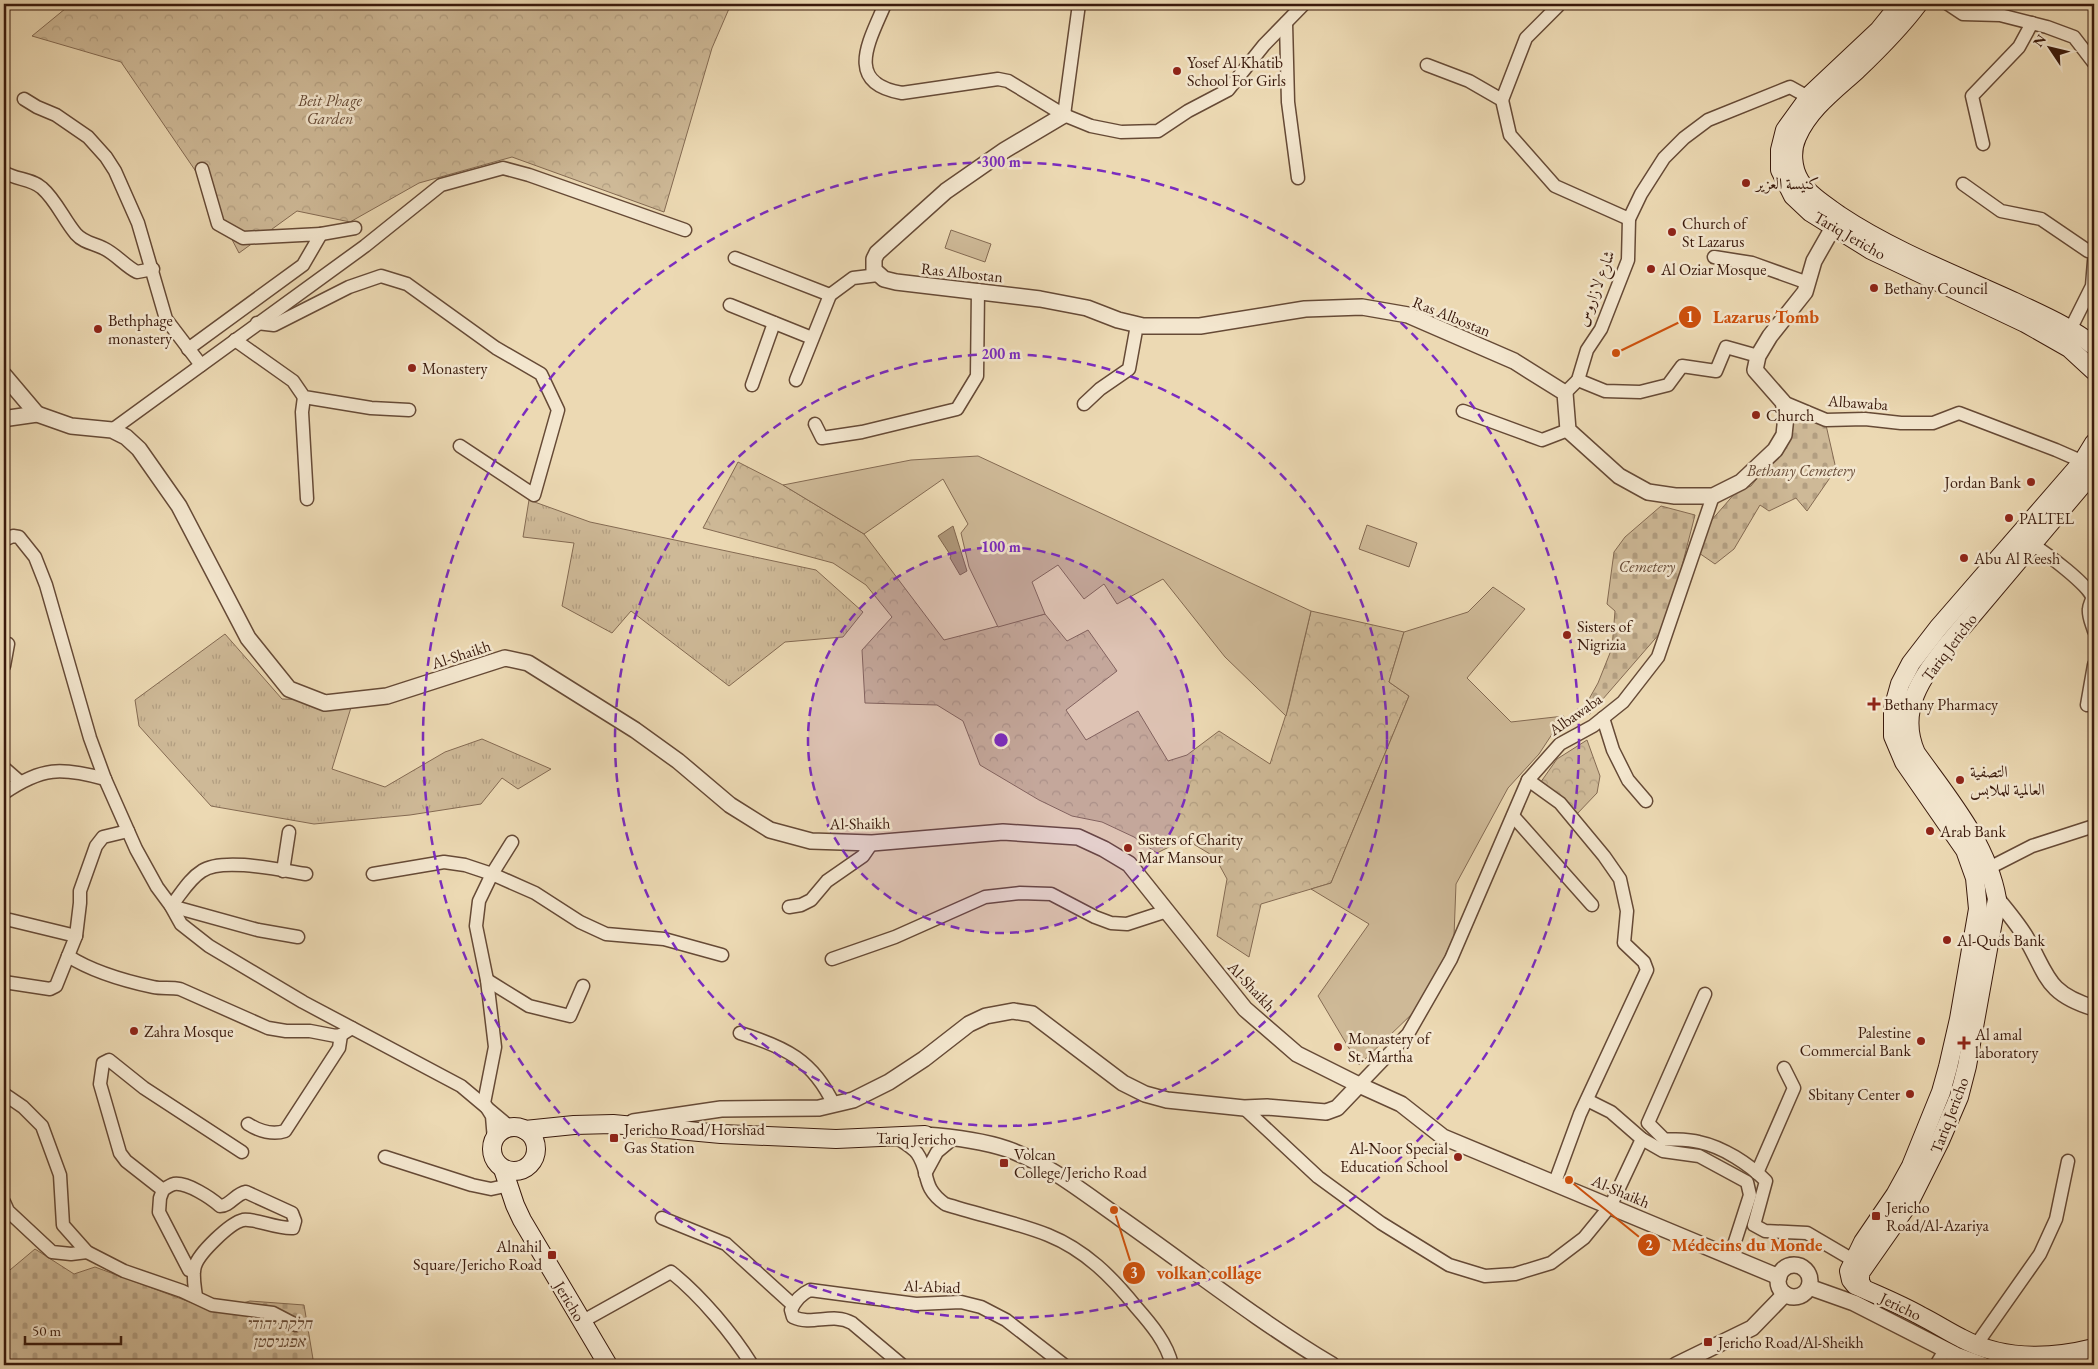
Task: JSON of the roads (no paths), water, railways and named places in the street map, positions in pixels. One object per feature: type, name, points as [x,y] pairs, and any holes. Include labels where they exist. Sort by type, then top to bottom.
[{"type":"main road","name":"Tariq Jericho","points":[[1900,4],[1879,30],[1808,98],[1785,130],[1780,150],[1780,170],[1793,196],[1810,212],[1859,228],[1889,244],[2048,318],[2094,346]]},
{"type":"main road","name":"Tariq Jericho","points":[[1918,4],[1886,43],[1826,96],[1803,125],[1796,138],[1793,154],[1794,168],[1800,181],[1836,221],[1872,250],[2025,323],[2069,348],[2094,371]]},
{"type":"main road","name":"Tariq Jericho","points":[[1863,1288],[1860,1281],[1860,1273],[1902,1199],[1940,1141],[1959,1097],[1967,1066],[1997,899],[1990,868],[1976,840],[1916,753],[1910,740],[1908,722],[1912,701],[1926,672],[2032,544],[2090,467],[2094,443]]},
{"type":"main road","name":"Tariq Jericho","points":[[1902,1199],[1948,1068],[1978,909],[1977,891],[1965,850],[1904,762],[1892,736],[1893,709],[1900,684],[1922,649],[2090,467]]},
{"type":"main road","points":[[1975,928],[1992,930]]},
{"type":"main road","name":"Tariq Jericho","points":[[613,1124],[721,1134],[836,1139],[925,1135]]},
{"type":"main road","name":"Jericho","points":[[518,1129],[613,1124]]},
{"type":"main road","name":"Jericho","points":[[531,1236],[522,1201],[521,1185],[531,1161],[549,1139],[560,1130],[574,1126]]},
{"type":"main road","points":[[518,1129],[535,1141],[531,1161],[506,1177],[492,1153],[494,1140],[498,1134],[518,1129]]},
{"type":"main road","name":"Jericho","points":[[506,1177],[515,1205],[531,1236],[608,1365]]},
{"type":"main road","points":[[1853,1260],[1863,1242],[1902,1199]]},
{"type":"main road","name":"Jericho","points":[[1853,1260],[1849,1271],[1851,1280],[1855,1285],[1912,1311],[1976,1345],[2012,1354],[2046,1356],[2068,1354],[2094,1348]]},
{"type":"main road","points":[[2046,1356],[2094,1337]]},
{"type":"street","points":[[886,4],[865,52],[867,71],[875,83],[888,90],[902,93],[998,79],[1008,81],[1064,115],[1091,126],[1121,132],[1158,131],[1188,111],[1228,90],[1264,45],[1304,4]]},
{"type":"street","points":[[1064,115],[1079,4]]},
{"type":"street","points":[[1558,4],[1526,38],[1502,100],[1510,135],[1554,186],[1630,219]]},
{"type":"street","points":[[1948,4],[1963,14],[2000,15],[2074,37],[2094,63]]},
{"type":"street","points":[[1286,23],[1288,102],[1298,178]]},
{"type":"street","points":[[1983,144],[1972,96],[2019,47],[2032,23]]},
{"type":"street","points":[[1427,65],[1469,81],[1502,100]]},
{"type":"street","name":"شارع لازاروس","points":[[1565,393],[1578,380],[1587,350],[1601,329],[1628,260],[1630,219],[1641,194],[1664,158],[1684,138],[1708,120],[1790,87],[1808,98]]},
{"type":"street","points":[[24,99],[56,115],[76,128],[97,144],[106,157],[115,171],[138,223],[153,269],[166,319],[200,365]]},
{"type":"street","points":[[878,275],[874,270],[877,253],[946,191],[1005,150],[1064,115]]},
{"type":"street","points":[[112,430],[365,246],[441,185],[503,168],[529,175],[686,230]]},
{"type":"street","points":[[202,169],[218,224],[243,238],[321,234],[355,228]]},
{"type":"street","points":[[4,172],[9,176],[27,180],[40,186],[76,234],[85,242],[106,250],[137,272],[153,269]]},
{"type":"street","points":[[1963,184],[2001,211],[2041,220],[2088,251],[2094,252]]},
{"type":"street","points":[[1565,393],[1568,430],[1619,476],[1648,492],[1675,496],[1713,496],[1740,482],[1775,450],[1784,435],[1786,416],[1783,402],[1755,370],[1758,356],[1770,336],[1805,292],[1814,261],[1836,221]]},
{"type":"street","points":[[188,349],[303,265],[321,234]]},
{"type":"street","points":[[1714,257],[1752,263],[1808,283]]},
{"type":"street","points":[[735,258],[830,295]]},
{"type":"street","points":[[2070,330],[2092,286],[2094,261]]},
{"type":"street","points":[[796,380],[830,295],[853,278],[878,275]]},
{"type":"street","name":"Ras Albostan","points":[[878,275],[896,282],[978,290],[1087,308],[1137,325],[1200,326],[1305,309],[1362,307],[1408,315],[1514,360],[1565,393]]},
{"type":"street","points":[[257,323],[274,325],[348,287],[381,276],[406,284],[496,348],[541,374],[558,410],[534,495],[460,446]]},
{"type":"street","points":[[815,424],[822,438],[862,432],[957,409],[976,376],[978,290]]},
{"type":"street","points":[[730,305],[812,338]]},
{"type":"street","points":[[752,385],[774,323]]},
{"type":"street","points":[[1084,404],[1100,389],[1129,369],[1137,325]]},
{"type":"street","points":[[235,340],[294,381],[304,397],[302,412],[307,499]]},
{"type":"street","points":[[1578,380],[1605,391],[1640,392],[1668,385],[1682,366],[1716,371],[1726,347],[1758,356]]},
{"type":"street","points":[[4,376],[37,414]]},
{"type":"street","points":[[304,397],[371,408],[409,410]]},
{"type":"street","name":"Albawaba","points":[[1783,402],[1826,420],[1865,419],[1901,423],[1933,423],[1959,413],[2090,467]]},
{"type":"street","points":[[1464,411],[1542,440],[1568,430]]},
{"type":"street","name":"Al-Shaikh","points":[[4,420],[37,414],[71,426],[112,430],[126,437],[139,449],[179,506],[248,638],[289,689],[325,703],[387,696],[505,658],[528,664],[636,730],[678,761],[730,805],[770,830],[811,841],[872,843],[1003,832],[1078,837],[1104,849],[1129,864],[1244,1009],[1297,1054],[1401,1104],[1443,1137],[1779,1277]]},
{"type":"street","name":"Albawaba","points":[[1359,1085],[1408,1034],[1451,959],[1528,780],[1560,744],[1604,718],[1623,702],[1658,657],[1713,496]]},
{"type":"street","points":[[4,540],[13,536],[19,537],[35,557],[46,585],[90,738],[105,779],[128,831],[157,887],[181,924],[209,946],[303,1002],[461,1086],[518,1129]]},
{"type":"street","points":[[2032,544],[2066,569],[2090,593],[2092,599],[2089,615],[2094,631]]},
{"type":"street","points":[[4,666],[8,644]]},
{"type":"street","points":[[2087,705],[2094,665]]},
{"type":"street","points":[[1604,718],[1613,750],[1628,780],[1646,801]]},
{"type":"street","points":[[4,768],[20,782]]},
{"type":"street","points":[[4,793],[20,782],[49,771],[76,771],[105,779]]},
{"type":"street","points":[[1528,780],[1560,803],[1604,856],[1620,879],[1627,911],[1624,943],[1644,962],[1647,970],[1586,1100],[1554,1182]]},
{"type":"street","points":[[1512,816],[1592,905]]},
{"type":"street","points":[[1990,868],[2032,846],[2094,826]]},
{"type":"street","points":[[4,982],[50,990],[56,986],[76,936],[80,891],[96,846],[103,837],[128,831]]},
{"type":"street","points":[[283,870],[289,832]]},
{"type":"street","points":[[494,1140],[492,1116],[484,1103],[495,1047],[488,980],[476,926],[479,901],[492,874],[512,842]]},
{"type":"street","points":[[789,907],[811,900],[827,881],[863,856],[872,843]]},
{"type":"street","points":[[373,874],[444,862],[466,865],[535,893],[580,922],[606,934],[664,938],[722,954]]},
{"type":"street","points":[[171,906],[193,878],[204,869],[228,864],[306,874]]},
{"type":"street","points":[[832,958],[895,937],[985,896],[1020,893],[1051,894],[1110,923],[1127,924],[1167,911]]},
{"type":"street","points":[[1997,899],[2026,937],[2050,984],[2065,996],[2094,1008]]},
{"type":"street","points":[[171,906],[258,930],[298,938]]},
{"type":"street","points":[[10,920],[76,936]]},
{"type":"street","points":[[68,956],[86,966],[124,980],[156,988],[168,986],[180,989],[268,1028],[286,1031],[310,1031],[341,1036]]},
{"type":"street","points":[[488,980],[529,1006],[570,1016],[583,986]]},
{"type":"street","points":[[1705,994],[1648,1123],[1664,1139],[1699,1142],[1726,1153],[1766,1181],[1754,1225],[1765,1231],[1807,1234],[1853,1260]]},
{"type":"street","points":[[613,1124],[721,1109],[819,1108],[854,1100],[889,1082],[924,1059],[969,1024],[986,1016],[1013,1011],[1032,1014],[1106,1071],[1145,1094],[1167,1100],[1244,1108],[1266,1107],[1326,1112],[1337,1108],[1359,1085]]},
{"type":"street","points":[[248,1124],[256,1129],[277,1133],[285,1131],[339,1048],[341,1036],[352,1028]]},
{"type":"street","points":[[740,1033],[766,1041],[795,1055],[825,1086],[834,1105]]},
{"type":"street","points":[[163,1190],[126,1161],[120,1153],[100,1084],[103,1063],[109,1060],[144,1088],[242,1152]]},
{"type":"street","points":[[1757,1173],[1794,1088],[1784,1068]]},
{"type":"street","points":[[4,1094],[23,1107],[42,1126],[60,1175],[63,1224],[87,1252],[124,1271],[212,1304],[273,1313],[296,1325]]},
{"type":"street","points":[[1586,1100],[1611,1112],[1642,1140],[1663,1151],[1699,1156],[1747,1182],[1750,1195],[1730,1257]]},
{"type":"street","points":[[1244,1108],[1318,1177],[1380,1223],[1449,1265],[1485,1276],[1515,1274],[1551,1263],[1584,1238],[1611,1206],[1642,1140]]},
{"type":"street","name":"Tariq Jericho","points":[[925,1135],[956,1137],[1008,1150],[1054,1172],[1268,1323],[1332,1365]]},
{"type":"street","points":[[894,1136],[915,1150],[920,1158],[928,1185],[934,1196],[945,1204],[1049,1236],[1076,1250],[1102,1269],[1152,1326],[1170,1354],[1172,1365]]},
{"type":"street","points":[[925,1174],[937,1152],[956,1137]]},
{"type":"street","points":[[385,1156],[472,1185],[491,1189],[506,1177]]},
{"type":"street","points":[[1976,1345],[2040,1254],[2056,1219],[2068,1161]]},
{"type":"street","points":[[194,1272],[189,1270],[159,1212],[160,1198],[163,1190],[174,1184],[193,1189],[220,1206],[226,1206],[240,1193],[246,1192],[292,1213],[295,1221],[293,1228],[284,1229],[244,1220],[235,1223],[211,1244],[196,1263],[194,1272],[196,1297]]},
{"type":"street","points":[[4,1202],[8,1211],[52,1252],[71,1254],[87,1252]]},
{"type":"street","points":[[662,1218],[726,1244],[792,1308],[793,1317],[799,1320],[845,1319],[902,1365]]},
{"type":"street","points":[[1788,1266],[1802,1267],[1810,1278],[1809,1287],[1803,1294],[1798,1296],[1794,1297],[1785,1294],[1779,1286],[1779,1277],[1788,1266]]},
{"type":"street","points":[[583,1321],[671,1272],[685,1283],[732,1335],[752,1365]]},
{"type":"street","points":[[1809,1287],[1854,1303],[1945,1350],[1983,1365]]},
{"type":"street","name":"Al-Abiad","points":[[792,1308],[803,1293],[810,1290],[916,1304],[961,1302],[981,1306],[1006,1320],[1064,1365]]},
{"type":"street","points":[[1676,1365],[1752,1328],[1785,1294]]},
{"type":"street","points":[[1936,1365],[1945,1350]]},
{"type":"place","name":"Yosef Al Khatib School For Girls","points":[[1177,71]]},
{"type":"place","name":"كنيسة العزير","points":[[1746,183]]},
{"type":"place","name":"Church of St Lazarus","points":[[1672,232]]},
{"type":"place","name":"Al Oziar Mosque","points":[[1651,269]]},
{"type":"place","name":"Bethany Council","points":[[1874,288]]},
{"type":"place","name":"Bethphage monastery","points":[[98,329]]},
{"type":"place","name":"Lazarus Tomb","points":[[1616,353]]},
{"type":"place","name":"Monastery","points":[[412,368]]},
{"type":"place","name":"Church","points":[[1756,415]]},
{"type":"place","name":"Jordan Bank","points":[[2031,482]]},
{"type":"place","name":"PALTEL","points":[[2009,518]]},
{"type":"place","name":"Abu Al Reesh","points":[[1964,558]]},
{"type":"place","name":"Sisters of Nigrizia","points":[[1567,635]]},
{"type":"place","name":"Bethany Pharmacy","points":[[1874,704]]},
{"type":"place","name":"التصفية العالمية للملابس","points":[[1960,780]]},
{"type":"place","name":"Arab Bank","points":[[1930,831]]},
{"type":"place","name":"Sisters of Charity Mar Mansour","points":[[1128,848]]},
{"type":"place","name":"Al-Quds Bank","points":[[1947,940]]},
{"type":"place","name":"Zahra Mosque","points":[[134,1031]]},
{"type":"place","name":"Palestine Commercial Bank","points":[[1921,1041]]},
{"type":"place","name":"Al amal laboratory","points":[[1964,1043]]},
{"type":"place","name":"Monastery of St. Martha","points":[[1338,1047]]},
{"type":"place","name":"Sbitany Center","points":[[1910,1094]]},
{"type":"place","name":"Jericho Road/Horshad Gas Station","points":[[614,1138]]},
{"type":"place","name":"Al-Noor Special Education School","points":[[1458,1157]]},
{"type":"place","name":"Volcan College/Jericho Road","points":[[1004,1163]]},
{"type":"place","name":"Médecins du Monde","points":[[1569,1180]]},
{"type":"place","name":"volkan collage","points":[[1114,1210]]},
{"type":"place","name":"Jericho Road/Al-Azariya","points":[[1876,1216]]},
{"type":"place","name":"Alnahil Square/Jericho Road","points":[[552,1255]]},
{"type":"place","name":"Jericho Road/Al-Sheikh","points":[[1708,1342]]},
{"type":"park label","name":"Beit Phage Garden","points":[[330,109]]},
{"type":"park label","name":"Bethany Cemetery","points":[[1801,470]]},
{"type":"park label","name":"Cemetery","points":[[1647,566]]},
{"type":"park label","name":"חלקת יהודי אפגניסטן","points":[[279,1332]]}]
